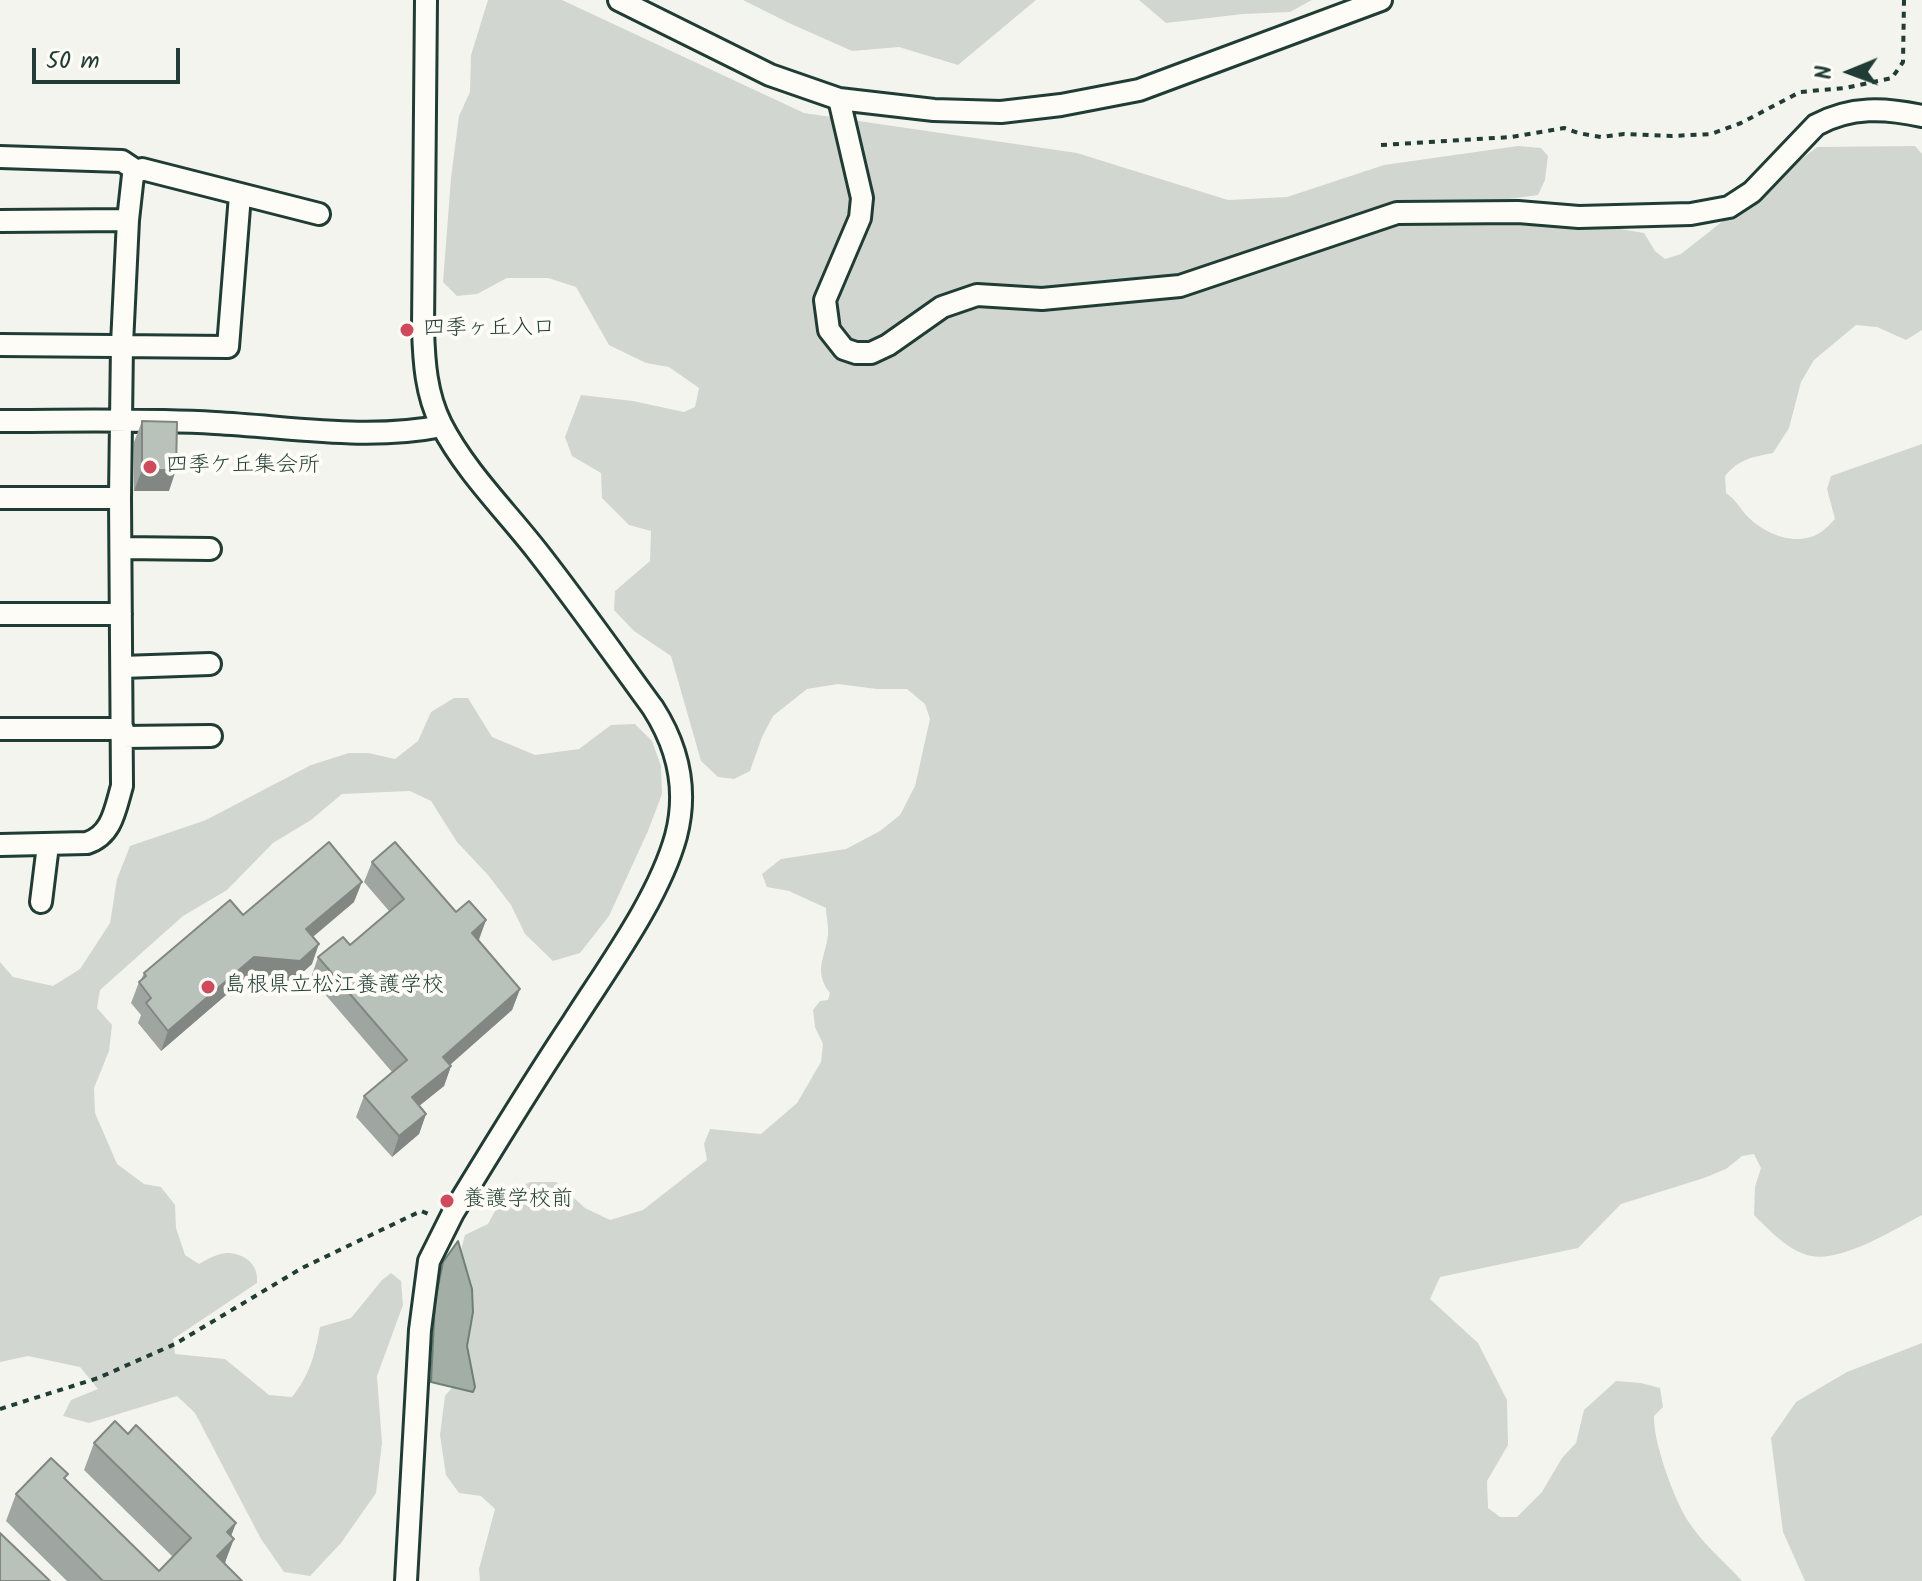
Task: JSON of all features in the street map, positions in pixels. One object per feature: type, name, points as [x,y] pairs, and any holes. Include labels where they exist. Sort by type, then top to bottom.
[{"type":"street","points":[[406,1581],[420,1330],[429,1261],[447,1223],[632,928],[665,869],[676,835],[681,782],[677,758],[666,728],[653,708],[538,552],[474,473],[442,426],[432,403],[423,359],[426,0]]},
{"type":"street","points":[[619,0],[770,75],[839,99],[934,110],[1001,112],[1061,105],[1139,90],[1381,0]]},
{"type":"street","points":[[839,99],[862,198],[860,218],[825,300],[829,330],[844,349],[856,353],[871,353],[888,345],[942,307],[977,295],[1042,299],[1180,286],[1397,213],[1518,212],[1579,217],[1691,214],[1729,207],[1752,192],[1816,125],[1825,120],[1858,110],[1891,109],[1922,116]]},
{"type":"street","points":[[0,157],[122,161],[137,171],[148,170],[319,214]]},
{"type":"street","points":[[0,845],[87,843],[103,836],[114,814],[122,786],[122,344],[128,220],[132,181],[137,171]]},
{"type":"street","points":[[0,345],[228,347],[240,195]]},
{"type":"street","points":[[0,221],[128,220]]},
{"type":"street","points":[[0,421],[211,423],[365,434],[393,434],[442,426]]},
{"type":"street","points":[[0,498],[120,498]]},
{"type":"street","points":[[121,548],[210,549]]},
{"type":"street","points":[[0,614],[121,614]]},
{"type":"street","points":[[122,667],[210,664]]},
{"type":"street","points":[[0,729],[211,736]]},
{"type":"street","points":[[41,902],[48,845]]},
{"type":"path","points":[[1381,145],[1511,137],[1564,128],[1601,137],[1711,134],[1741,123],[1800,92],[1858,86],[1892,78],[1903,62],[1904,0]]},
{"type":"path","points":[[0,1409],[98,1378],[175,1344],[302,1268],[421,1211],[447,1223]]},
{"type":"shaded area","points":[[488,0],[562,0],[804,113],[1077,153],[1228,200],[1287,197],[1384,165],[1518,146],[1541,148],[1548,156],[1545,180],[1538,195],[1502,200],[1492,207],[1644,233],[1655,251],[1665,259],[1681,254],[1817,147],[1915,146],[1922,154],[1922,330],[1906,340],[1877,327],[1856,325],[1814,360],[1801,382],[1789,428],[1773,453],[1746,460],[1725,476],[1726,493],[1754,523],[1782,537],[1802,539],[1821,532],[1835,519],[1827,489],[1831,476],[1922,444],[1922,1215],[1847,1251],[1817,1257],[1804,1254],[1771,1232],[1754,1215],[1755,1187],[1761,1168],[1754,1154],[1742,1156],[1726,1169],[1704,1178],[1621,1204],[1578,1248],[1440,1277],[1430,1299],[1478,1343],[1507,1400],[1508,1445],[1487,1481],[1488,1508],[1500,1517],[1517,1517],[1542,1492],[1562,1458],[1576,1443],[1584,1410],[1616,1381],[1660,1388],[1663,1407],[1654,1416],[1655,1427],[1665,1470],[1682,1511],[1707,1545],[1742,1581],[480,1581],[479,1569],[495,1509],[481,1496],[459,1493],[446,1475],[440,1435],[445,1396],[461,1377],[457,1265],[465,1235],[488,1224],[503,1196],[530,1182],[556,1182],[585,1208],[610,1220],[643,1210],[707,1160],[704,1144],[710,1129],[761,1134],[797,1103],[821,1062],[823,1044],[815,1027],[813,1010],[820,1001],[828,1000],[830,993],[821,971],[828,935],[826,908],[789,891],[767,887],[762,874],[781,859],[846,849],[880,831],[900,815],[915,786],[930,719],[925,704],[907,689],[838,684],[807,689],[773,716],[750,771],[734,779],[718,777],[701,761],[671,656],[634,631],[614,610],[615,591],[650,561],[651,531],[629,525],[602,498],[601,473],[572,456],[565,437],[581,395],[633,401],[684,412],[695,407],[699,388],[669,367],[646,363],[609,345],[576,287],[548,278],[507,278],[477,294],[457,296],[443,282],[459,116],[470,92],[471,55]]},
{"type":"shaded area","points":[[743,0],[1036,0],[958,65],[899,47],[852,51]]},
{"type":"shaded area","points":[[1139,0],[1312,0],[1290,12],[1166,23]]},
{"type":"shaded area","points":[[454,698],[468,698],[492,737],[535,755],[579,749],[611,725],[635,724],[652,741],[661,766],[662,794],[609,916],[580,953],[553,961],[525,934],[511,905],[457,842],[431,801],[410,791],[342,794],[311,820],[273,843],[227,890],[183,916],[100,990],[97,1008],[112,1025],[109,1051],[94,1088],[95,1113],[117,1164],[144,1184],[161,1187],[175,1205],[176,1228],[185,1255],[199,1264],[222,1254],[236,1254],[247,1259],[256,1272],[257,1283],[173,1339],[175,1354],[225,1359],[269,1395],[292,1397],[311,1364],[320,1327],[351,1318],[391,1273],[401,1281],[403,1305],[377,1376],[382,1443],[376,1493],[341,1543],[310,1576],[284,1572],[261,1539],[195,1413],[177,1396],[89,1423],[63,1416],[71,1400],[98,1389],[80,1367],[28,1356],[0,1362],[0,962],[13,977],[53,986],[80,969],[110,923],[117,879],[130,846],[206,820],[311,765],[349,753],[368,753],[395,759],[418,741],[431,712]]},
{"type":"shaded area","points":[[458,1241],[472,1289],[473,1312],[467,1346],[475,1387],[473,1392],[431,1382],[435,1301],[443,1262]]},
{"type":"shaded area","points":[[1922,1343],[1922,1581],[1805,1581],[1783,1532],[1771,1438],[1796,1402],[1847,1372]]},
{"type":"building","points":[[142,421],[177,422],[176,470],[142,470]]},
{"type":"building","points":[[329,842],[362,882],[306,929],[319,944],[300,961],[254,957],[168,1031],[146,1003],[151,998],[139,982],[146,976],[144,973],[230,900],[243,915]]},
{"type":"building","points":[[395,842],[456,912],[469,901],[486,920],[472,933],[520,989],[443,1057],[451,1066],[412,1097],[426,1114],[399,1136],[364,1096],[407,1060],[318,957],[343,937],[350,945],[404,899],[372,862]]},
{"type":"building","points":[[115,1421],[128,1434],[136,1425],[236,1523],[227,1532],[234,1539],[217,1556],[242,1581],[103,1581],[16,1494],[51,1458],[68,1474],[64,1478],[159,1571],[191,1538],[94,1443]]},
{"type":"building","points":[[0,1533],[50,1581],[0,1581]]},
{"type":"place","name":"四季ヶ丘入口","points":[[407,330]]},
{"type":"place","name":"四季ケ丘集会所","points":[[150,467]]},
{"type":"place","name":"島根県立松江養護学校","points":[[208,987]]},
{"type":"place","name":"養護学校前","points":[[447,1201]]}]
